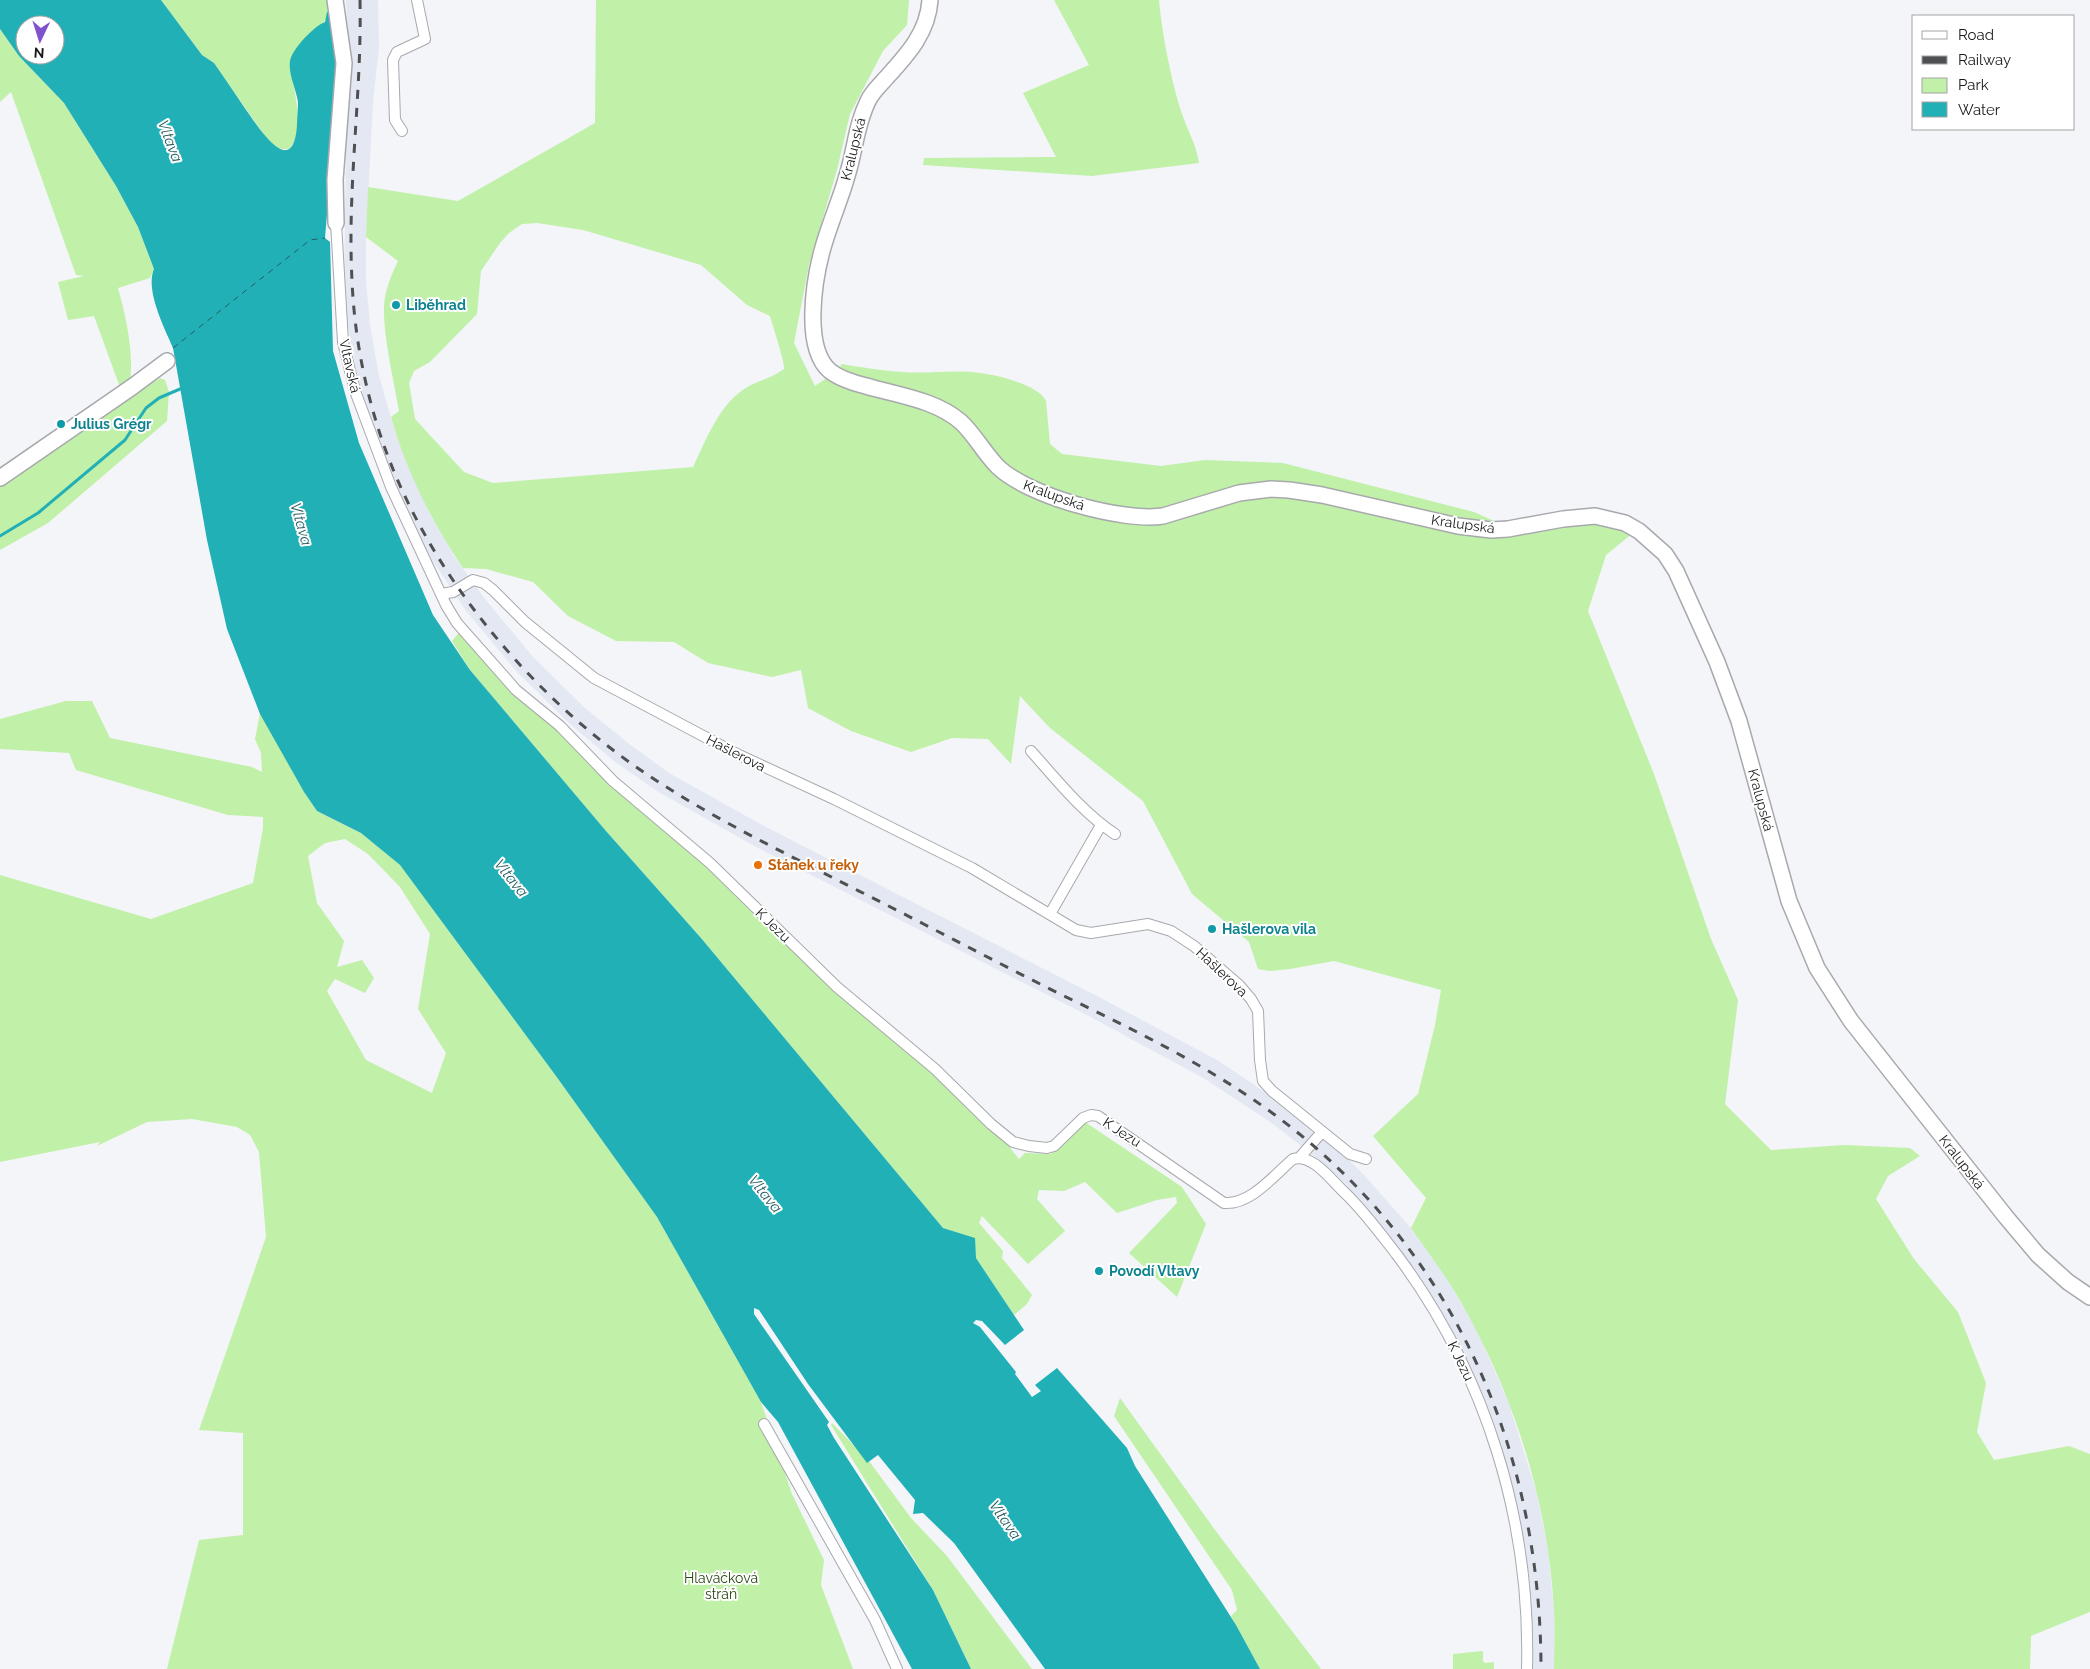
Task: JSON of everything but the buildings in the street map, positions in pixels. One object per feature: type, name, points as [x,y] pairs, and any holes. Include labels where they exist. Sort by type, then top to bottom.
[{"type":"street","name":"Vltavská","points":[[336,0],[344,63],[335,180],[336,223],[343,342],[355,391],[391,487],[441,594],[457,623],[516,690]]},
{"type":"street","points":[[402,131],[395,120],[393,60],[397,52],[425,39],[417,0]]},
{"type":"street","name":"Kralupská","points":[[930,0],[927,20],[915,44],[872,94],[862,113],[848,174],[822,251],[814,304],[813,325],[815,341],[822,358],[830,370],[849,382],[926,403],[943,410],[954,416],[971,431],[998,467],[1022,484],[1112,515],[1151,518],[1239,493],[1271,489],[1322,495],[1458,526],[1491,530],[1508,529],[1563,518],[1595,516],[1625,523],[1639,531],[1665,554],[1676,571],[1717,662],[1739,721],[1789,901],[1817,968],[1851,1021],[2006,1218],[2038,1255],[2068,1282],[2090,1296]]},
{"type":"street","points":[[0,478],[132,387],[166,361]]},
{"type":"street","name":"Hašlerova","points":[[441,594],[453,592],[474,580],[484,583],[525,622],[594,678],[739,755],[834,798],[972,868],[1076,930],[1091,934],[1148,924],[1171,931],[1194,946],[1239,985],[1251,999],[1258,1011],[1258,1036],[1263,1081],[1272,1092],[1295,1108],[1350,1154],[1366,1159]]},
{"type":"street","name":"K Jezu","points":[[516,690],[560,726],[613,781],[710,863],[837,987],[934,1069],[991,1124],[1013,1142],[1047,1148],[1054,1146],[1083,1118],[1091,1115],[1098,1116],[1224,1202],[1233,1204],[1247,1199],[1293,1159],[1300,1157],[1311,1161],[1362,1209],[1414,1278],[1439,1317],[1467,1371],[1490,1428],[1512,1505],[1525,1606],[1527,1669]]},
{"type":"street","points":[[1031,751],[1101,825],[1115,834]]},
{"type":"street","points":[[1050,914],[1101,825]]},
{"type":"street","points":[[1300,1157],[1322,1132]]},
{"type":"street","points":[[764,1424],[875,1620],[897,1669]]},
{"type":"shaded area","points":[[346,0],[378,0],[379,47],[373,102],[366,237],[366,280],[370,325],[379,376],[394,428],[429,512],[454,556],[485,599],[533,657],[585,708],[669,773],[766,827],[1097,996],[1217,1060],[1286,1106],[1329,1140],[1363,1174],[1411,1228],[1440,1268],[1480,1337],[1509,1404],[1537,1494],[1548,1550],[1554,1612],[1554,1669],[1532,1669],[1530,1588],[1526,1554],[1515,1499],[1500,1445],[1476,1380],[1447,1322],[1393,1241],[1366,1209],[1314,1156],[1273,1124],[1205,1079],[1087,1015],[756,847],[657,791],[614,761],[570,724],[517,672],[467,612],[422,545],[373,435],[358,381],[348,327],[344,281],[348,39]]},
{"type":"green space","points":[[161,0],[328,0],[333,11],[327,17],[291,73],[298,112],[298,123],[294,142],[289,149],[278,149],[264,135],[214,63],[202,55]]},
{"type":"green space","points":[[596,0],[909,0],[907,25],[883,51],[850,114],[837,170],[809,265],[794,343],[815,386],[840,369],[841,364],[895,371],[961,371],[987,374],[1017,382],[1042,395],[1046,401],[1050,444],[1062,454],[1161,466],[1205,460],[1283,463],[1474,512],[1525,535],[1601,518],[1633,533],[1606,555],[1588,611],[1654,774],[1711,939],[1738,1000],[1725,1104],[1771,1150],[1845,1145],[1910,1148],[1920,1156],[1888,1176],[1876,1199],[1914,1259],[1958,1312],[1986,1383],[1977,1432],[1994,1460],[2069,1446],[2090,1454],[2090,1612],[2031,1636],[2030,1669],[1554,1669],[1554,1612],[1545,1534],[1527,1458],[1515,1420],[1501,1383],[1467,1313],[1411,1228],[1426,1198],[1373,1136],[1418,1094],[1435,1025],[1441,990],[1334,961],[1290,969],[1269,971],[1258,969],[1249,942],[1192,894],[1143,801],[1050,728],[1020,696],[1011,764],[988,739],[952,738],[911,752],[851,731],[808,708],[801,670],[772,677],[708,663],[674,642],[616,641],[568,616],[533,582],[486,569],[463,568],[452,551],[421,496],[404,457],[391,417],[399,411],[387,344],[384,306],[389,283],[398,261],[366,237],[368,187],[458,201],[595,123]],"holes":[[[537,223],[583,230],[701,265],[747,305],[770,316],[784,369],[749,386],[730,401],[715,422],[693,467],[493,483],[464,472],[415,419],[409,383],[414,371],[430,362],[477,314],[481,271],[509,233],[522,224]]]},
{"type":"green space","points":[[1054,0],[1159,0],[1174,85],[1199,163],[1092,176],[923,165],[924,158],[1056,157],[1023,93],[1089,65]]},
{"type":"green space","points":[[0,29],[15,50],[15,65],[28,65],[64,103],[116,186],[138,227],[154,269],[150,278],[118,288],[126,323],[131,359],[130,382],[121,390],[94,316],[68,320],[58,282],[84,276],[76,275],[11,92],[0,102]]},
{"type":"green space","points":[[160,378],[165,380],[169,392],[167,421],[48,523],[0,550],[0,487]]},
{"type":"green space","points":[[462,629],[516,690],[991,1124],[1019,1159],[1025,1153],[1051,1154],[1085,1122],[1182,1187],[1206,1224],[1177,1297],[1129,1253],[1177,1203],[1176,1197],[1157,1200],[1117,1213],[1085,1182],[1064,1191],[1039,1190],[1037,1199],[1065,1231],[1028,1264],[982,1216],[979,1223],[1003,1251],[1002,1258],[1032,1295],[1027,1304],[1014,1315],[976,1258],[973,1239],[943,1228],[701,938],[606,831],[470,670],[452,641]]},
{"type":"green space","name":"Hlaváčková stráň","points":[[66,701],[92,701],[110,738],[252,767],[262,772],[261,753],[255,739],[260,713],[304,792],[317,811],[361,833],[400,865],[556,1076],[657,1217],[761,1402],[792,1494],[824,1560],[821,1585],[853,1669],[167,1669],[199,1540],[243,1535],[243,1433],[199,1430],[266,1237],[259,1152],[250,1135],[237,1127],[192,1119],[147,1122],[97,1146],[100,1142],[0,1162],[0,875],[151,919],[253,883],[263,828],[263,817],[228,815],[76,770],[69,753],[0,749],[0,719]],"holes":[[[345,839],[368,854],[400,887],[430,934],[418,1009],[446,1053],[432,1093],[366,1060],[327,991],[335,979],[365,993],[374,978],[362,960],[337,967],[344,941],[317,903],[308,856],[325,843]]]},
{"type":"green space","points":[[1120,1398],[1218,1534],[1321,1669],[1260,1669],[1231,1616],[1237,1610],[1232,1590],[1114,1416]]},
{"type":"green space","points":[[832,1423],[869,1461],[911,1518],[947,1556],[1032,1669],[971,1669],[933,1590],[831,1425]]},
{"type":"green space","points":[[1483,1651],[1483,1661],[1485,1663],[1494,1662],[1494,1669],[1453,1669],[1453,1654]]},
{"type":"water","name":"Vltava","points":[[0,0],[161,0],[202,55],[214,63],[265,136],[282,150],[289,149],[294,142],[297,125],[298,102],[291,76],[290,61],[304,38],[325,22],[327,12],[333,11],[339,70],[325,238],[330,242],[333,351],[359,443],[433,615],[470,670],[606,831],[701,938],[943,1228],[975,1238],[976,1258],[1024,1330],[1005,1345],[982,1321],[976,1320],[973,1323],[980,1327],[1016,1372],[1015,1374],[1032,1397],[1041,1391],[1035,1385],[1057,1368],[1127,1448],[1135,1466],[1236,1625],[1260,1669],[1045,1669],[954,1543],[923,1513],[913,1514],[915,1500],[878,1455],[867,1463],[808,1384],[759,1310],[754,1308],[754,1314],[829,1422],[827,1425],[834,1438],[933,1590],[971,1669],[912,1669],[778,1422],[761,1402],[657,1217],[556,1076],[400,865],[361,833],[317,811],[304,792],[260,714],[227,629],[207,540],[173,348],[154,298],[152,278],[154,269],[138,227],[116,186],[64,103],[28,65],[65,65],[65,15],[15,15],[15,50],[0,29]]},
{"type":"waterway","points":[[0,536],[38,513],[125,440],[146,408],[159,398],[184,389]]},
{"type":"ferry route","points":[[173,348],[310,240],[325,238]]},
{"type":"railway","points":[[360,0],[359,70],[351,210],[353,300],[358,339],[374,415],[399,484],[424,533],[453,580],[522,667],[561,706],[602,742],[645,773],[746,833],[1143,1035],[1224,1080],[1275,1115],[1338,1168],[1392,1226],[1437,1291],[1475,1359],[1504,1432],[1524,1509],[1537,1588],[1541,1669]]},
{"type":"place","name":"Liběhrad","points":[[396,305]]},
{"type":"place","name":"Julius Grégr","points":[[61,424]]},
{"type":"place","name":"Stánek u řeky","points":[[758,865]]},
{"type":"place","name":"Hašlerova vila","points":[[1212,929]]},
{"type":"place","name":"Povodí Vltavy","points":[[1099,1271]]}]
